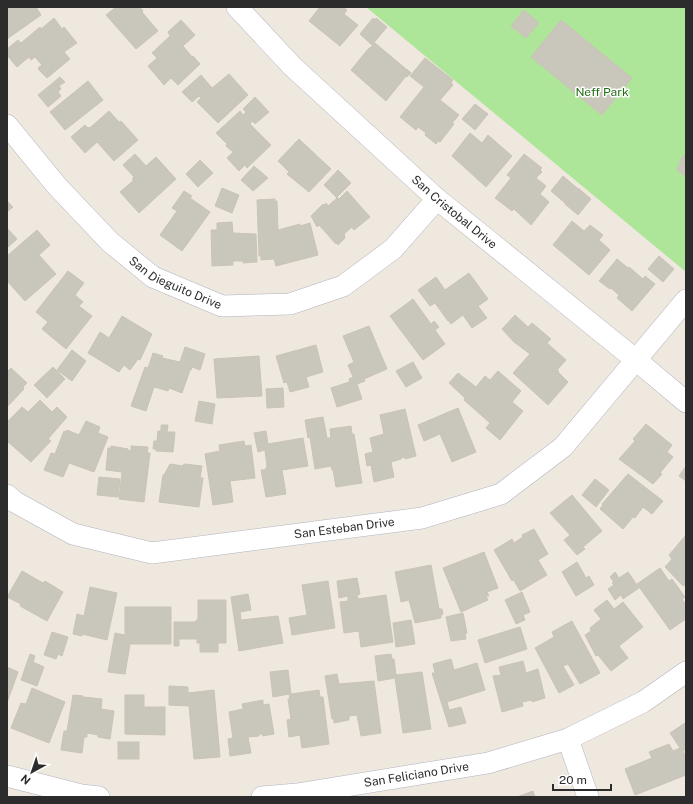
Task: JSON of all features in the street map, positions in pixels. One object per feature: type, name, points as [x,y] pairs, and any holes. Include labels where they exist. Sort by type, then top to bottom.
[{"type":"street","name":"San Cristobal Drive","points":[[237,7],[292,66],[437,198],[686,402]]},
{"type":"street","name":"San Dieguito Drive","points":[[7,125],[56,185],[110,242],[152,276],[222,306],[290,304],[343,286],[393,249],[437,198]]},
{"type":"street","name":"San Esteban Drive","points":[[7,495],[15,502],[72,534],[152,553],[422,518],[501,494],[563,447],[686,300]]},
{"type":"street","name":"San Feliciano Drive","points":[[262,797],[297,796],[488,764],[568,738],[643,702],[686,672]]},
{"type":"street","points":[[568,738],[588,797]]},
{"type":"street","points":[[7,776],[87,796]]},
{"type":"green space","name":"Neff Park","points":[[366,7],[686,7],[686,272]]},
{"type":"building","points":[[7,7],[36,7],[41,15],[7,39]]},
{"type":"building","points":[[116,7],[140,7],[143,11],[142,12],[158,31],[136,49],[106,15]]},
{"type":"building","points":[[320,7],[343,7],[347,10],[344,14],[358,25],[340,46],[309,21]]},
{"type":"building","points":[[524,10],[539,23],[526,38],[511,26]]},
{"type":"building","points":[[54,18],[62,29],[64,27],[77,43],[64,52],[70,59],[47,78],[39,70],[38,68],[42,65],[35,57],[31,60],[29,57],[17,67],[7,55],[7,49],[18,40],[21,43],[40,27],[41,29]]},
{"type":"building","points":[[373,18],[375,20],[376,18],[387,27],[372,45],[360,34]]},
{"type":"building","points":[[181,20],[195,35],[183,46],[200,64],[178,85],[171,78],[164,85],[148,66],[157,58],[152,53],[170,36],[168,32]]},
{"type":"building","points":[[561,20],[632,78],[602,115],[531,57]]},
{"type":"building","points":[[375,43],[406,69],[403,73],[407,69],[411,73],[407,77],[406,76],[386,101],[351,70]]},
{"type":"building","points":[[425,58],[453,80],[451,83],[453,85],[440,100],[459,115],[440,142],[438,141],[436,144],[418,127],[416,130],[400,117],[424,87],[410,76]]},
{"type":"building","points":[[229,74],[248,95],[218,123],[197,102],[201,98],[199,96],[192,102],[182,92],[201,75],[212,88]]},
{"type":"building","points":[[60,77],[65,82],[59,86],[61,89],[58,92],[61,96],[48,107],[38,95]]},
{"type":"building","points":[[88,81],[103,100],[65,130],[50,112]]},
{"type":"building","points":[[255,97],[269,112],[255,124],[253,121],[250,124],[271,145],[247,168],[245,165],[239,171],[227,158],[233,152],[226,146],[227,144],[216,133],[240,111],[243,115],[246,112],[243,109]]},
{"type":"building","points":[[475,104],[488,114],[475,130],[462,119]]},
{"type":"building","points":[[109,111],[119,122],[121,121],[138,140],[114,161],[97,142],[85,153],[71,137],[85,125],[88,128],[91,127]]},
{"type":"building","points":[[470,133],[482,143],[488,135],[512,156],[486,187],[452,156]]},
{"type":"building","points":[[299,139],[331,169],[309,192],[287,174],[289,172],[278,161]]},
{"type":"building","points":[[686,153],[686,177],[676,169]]},
{"type":"building","points":[[135,154],[146,166],[156,157],[176,179],[139,213],[120,192],[134,180],[132,179],[134,177],[123,165]]},
{"type":"building","points":[[524,154],[542,168],[540,170],[542,172],[536,178],[546,186],[540,194],[549,202],[531,225],[514,209],[512,211],[495,198],[511,178],[507,175]]},
{"type":"building","points":[[200,160],[213,173],[198,187],[186,174]]},
{"type":"building","points":[[254,166],[268,178],[253,191],[241,180]]},
{"type":"building","points":[[338,170],[351,183],[337,197],[339,199],[347,191],[370,217],[354,230],[352,227],[344,234],[345,238],[338,245],[319,225],[317,227],[311,216],[323,204],[324,205],[326,203],[328,206],[337,198],[324,185]]},
{"type":"building","points":[[563,176],[577,188],[565,203],[551,191]]},
{"type":"building","points":[[222,188],[239,195],[232,213],[215,206]]},
{"type":"building","points":[[578,188],[591,199],[578,215],[565,204]]},
{"type":"building","points":[[184,191],[192,196],[190,198],[210,212],[182,251],[160,235],[177,211],[172,208]]},
{"type":"building","points":[[275,199],[275,201],[277,201],[278,230],[310,223],[318,255],[276,266],[274,259],[261,260],[261,256],[259,256],[257,200]]},
{"type":"building","points":[[7,201],[13,207],[7,212]]},
{"type":"building","points":[[572,221],[584,231],[590,225],[603,235],[599,240],[610,250],[589,275],[553,245]]},
{"type":"building","points":[[232,222],[233,233],[256,234],[257,262],[243,263],[243,261],[233,261],[233,265],[212,266],[211,230],[217,230],[217,223]]},
{"type":"building","points":[[8,229],[17,239],[7,248],[7,230]]},
{"type":"building","points":[[37,230],[50,245],[39,255],[56,274],[25,301],[8,282],[7,284],[7,256]]},
{"type":"building","points":[[659,256],[674,269],[663,282],[648,269]]},
{"type":"building","points":[[617,259],[643,279],[645,276],[655,284],[632,311],[617,298],[619,295],[599,281]]},
{"type":"building","points":[[68,271],[84,283],[75,295],[83,302],[79,306],[92,316],[66,349],[42,329],[48,322],[36,312]]},
{"type":"building","points":[[469,273],[488,299],[478,306],[487,318],[472,328],[463,315],[451,324],[435,303],[430,306],[418,290],[436,277],[445,290]]},
{"type":"building","points":[[413,299],[431,324],[434,321],[439,327],[435,330],[445,344],[423,360],[390,316]]},
{"type":"building","points":[[515,315],[528,327],[532,323],[551,339],[547,343],[566,360],[557,370],[568,382],[548,405],[513,373],[530,354],[514,342],[502,329]]},
{"type":"building","points":[[122,316],[152,334],[140,360],[138,359],[130,370],[124,365],[119,372],[88,353],[100,332],[109,338]]},
{"type":"building","points":[[369,326],[387,369],[364,379],[365,381],[357,384],[362,399],[337,407],[331,388],[349,382],[350,383],[349,379],[353,377],[348,365],[354,362],[343,336]]},
{"type":"building","points":[[316,345],[323,372],[306,377],[309,387],[290,392],[287,382],[284,383],[276,356]]},
{"type":"building","points":[[185,347],[205,354],[200,370],[192,367],[190,370],[182,393],[169,388],[168,391],[154,387],[146,411],[131,406],[145,367],[148,368],[153,353],[163,356],[162,358],[180,362]]},
{"type":"building","points":[[72,350],[86,361],[72,381],[57,370]]},
{"type":"building","points":[[259,356],[262,396],[217,398],[214,359]]},
{"type":"building","points":[[413,362],[422,378],[406,387],[396,371]]},
{"type":"building","points":[[53,367],[65,379],[47,398],[34,385]]},
{"type":"building","points":[[11,368],[27,383],[23,387],[24,389],[7,407],[7,372]]},
{"type":"building","points":[[498,371],[521,391],[512,402],[523,411],[500,440],[486,428],[490,423],[464,400],[465,398],[449,383],[458,373],[476,387],[485,376],[490,380]]},
{"type":"building","points":[[283,388],[284,407],[267,408],[266,389]]},
{"type":"building","points":[[40,400],[52,412],[57,407],[67,417],[48,439],[51,441],[31,462],[7,441],[7,422],[22,407],[28,412]]},
{"type":"building","points":[[199,401],[215,404],[212,424],[195,421]]},
{"type":"building","points":[[458,408],[476,452],[452,462],[440,434],[424,441],[418,425]]},
{"type":"building","points":[[405,409],[416,456],[405,459],[405,457],[391,462],[394,477],[374,482],[371,465],[367,466],[365,454],[373,452],[370,438],[384,434],[380,415]]},
{"type":"building","points":[[323,417],[327,438],[331,438],[330,429],[351,426],[352,434],[354,434],[362,483],[336,487],[331,466],[315,469],[310,437],[308,438],[305,420]]},
{"type":"building","points":[[86,421],[100,427],[98,433],[108,437],[94,472],[69,463],[63,477],[44,470],[51,453],[55,454],[64,431],[66,432],[67,430],[79,435]]},
{"type":"building","points":[[646,424],[672,445],[667,452],[673,457],[660,473],[662,474],[653,484],[619,459],[635,441],[633,439]]},
{"type":"building","points":[[161,425],[168,425],[167,432],[175,432],[173,452],[156,451],[156,449],[153,449],[154,441],[157,441],[158,431],[161,431]]},
{"type":"building","points":[[266,431],[268,444],[303,438],[308,466],[282,470],[286,494],[266,497],[261,470],[265,470],[267,466],[265,450],[258,452],[254,433]]},
{"type":"building","points":[[244,441],[245,446],[251,445],[255,478],[230,481],[233,502],[213,505],[205,454],[220,451],[219,445]]},
{"type":"building","points":[[111,446],[128,449],[131,451],[131,446],[148,447],[147,453],[150,453],[144,502],[119,499],[122,472],[106,470],[108,448],[111,448]]},
{"type":"building","points":[[170,464],[202,466],[200,478],[203,478],[199,507],[159,502],[163,475]]},
{"type":"building","points":[[686,466],[686,481],[679,476]]},
{"type":"building","points":[[628,474],[663,501],[652,514],[643,507],[635,518],[633,517],[623,529],[600,509],[603,505],[602,504]]},
{"type":"building","points":[[99,477],[120,479],[118,497],[97,495]]},
{"type":"building","points":[[595,479],[609,490],[596,507],[582,495]]},
{"type":"building","points":[[572,495],[602,531],[583,547],[585,549],[577,555],[564,540],[570,535],[550,513]]},
{"type":"building","points":[[534,529],[548,554],[538,560],[547,575],[520,591],[513,579],[512,581],[494,550],[512,539],[514,543],[523,537],[522,535]]},
{"type":"building","points":[[686,535],[686,584],[683,586],[665,567],[672,559],[669,555]]},
{"type":"building","points":[[484,552],[498,588],[487,592],[489,596],[486,596],[488,600],[461,612],[443,568]]},
{"type":"building","points":[[577,562],[586,578],[589,576],[594,585],[576,596],[562,572]]},
{"type":"building","points":[[431,565],[439,609],[442,609],[443,614],[441,615],[441,618],[415,623],[409,600],[401,602],[395,572]]},
{"type":"building","points":[[660,568],[669,581],[672,579],[685,597],[682,599],[686,605],[686,619],[670,630],[637,584]]},
{"type":"building","points":[[22,571],[43,583],[45,581],[63,592],[47,621],[20,606],[21,604],[7,597]]},
{"type":"building","points":[[615,572],[619,578],[628,572],[639,588],[623,599],[621,595],[615,600],[608,589],[614,585],[612,583],[614,582],[610,577]]},
{"type":"building","points":[[357,578],[360,594],[357,595],[358,599],[386,595],[393,642],[361,647],[359,631],[344,633],[340,602],[348,601],[348,596],[339,598],[337,581]]},
{"type":"building","points":[[328,581],[335,628],[292,635],[289,618],[307,615],[302,585]]},
{"type":"building","points":[[90,587],[117,593],[107,640],[82,634],[82,636],[73,634],[77,614],[84,616]]},
{"type":"building","points":[[522,592],[530,612],[523,615],[525,620],[516,624],[505,600]]},
{"type":"building","points":[[248,594],[251,610],[240,612],[241,620],[278,616],[283,643],[239,651],[231,597]]},
{"type":"building","points":[[198,600],[226,600],[226,643],[218,643],[218,652],[200,652],[200,643],[197,643],[197,639],[179,639],[179,646],[174,646],[174,622],[196,622],[196,620],[198,620]]},
{"type":"building","points":[[607,600],[614,609],[623,602],[643,627],[619,646],[628,658],[611,671],[598,655],[596,656],[585,635],[591,631],[590,628],[601,619],[594,610]]},
{"type":"building","points":[[125,607],[171,607],[171,644],[130,644],[125,674],[108,672],[115,633],[125,635]]},
{"type":"building","points":[[463,613],[467,633],[465,634],[466,639],[451,641],[446,617]]},
{"type":"building","points":[[411,620],[415,644],[396,647],[393,623]]},
{"type":"building","points":[[572,621],[600,673],[580,684],[568,664],[563,666],[574,685],[559,693],[535,648],[554,637],[552,632]]},
{"type":"building","points":[[520,627],[527,649],[485,663],[478,640]]},
{"type":"building","points":[[52,632],[68,637],[62,656],[58,654],[56,659],[44,655]]},
{"type":"building","points":[[30,654],[35,656],[33,662],[44,667],[37,686],[21,680]]},
{"type":"building","points":[[391,654],[392,659],[394,659],[396,675],[422,672],[431,729],[403,733],[395,678],[378,681],[375,656]]},
{"type":"building","points":[[451,659],[454,670],[477,663],[485,690],[447,702],[449,710],[461,707],[466,723],[449,727],[432,673],[435,673],[433,664]]},
{"type":"building","points":[[523,661],[526,673],[538,669],[545,698],[532,702],[532,700],[522,702],[523,706],[502,712],[493,676],[501,675],[499,667]]},
{"type":"building","points":[[7,667],[18,672],[7,703]]},
{"type":"building","points":[[288,670],[291,694],[319,690],[320,697],[323,697],[329,744],[302,748],[300,735],[289,737],[287,720],[291,719],[288,699],[290,699],[289,694],[273,697],[270,672]]},
{"type":"building","points":[[337,674],[339,684],[374,681],[381,733],[361,736],[357,715],[349,716],[349,720],[334,723],[334,719],[332,719],[325,676]]},
{"type":"building","points":[[169,686],[188,687],[188,693],[214,690],[220,757],[194,759],[189,706],[169,705]]},
{"type":"building","points":[[32,688],[65,702],[49,743],[11,728],[21,703],[26,704]]},
{"type":"building","points":[[73,695],[83,696],[82,703],[84,697],[102,699],[101,709],[114,711],[110,739],[87,733],[87,737],[84,737],[82,753],[61,750],[64,731],[67,731]]},
{"type":"building","points":[[125,695],[144,695],[144,707],[165,707],[165,735],[125,734]]},
{"type":"building","points":[[263,700],[263,705],[269,704],[274,734],[263,736],[262,734],[259,734],[259,736],[248,737],[251,753],[230,756],[228,739],[233,738],[229,712],[243,709],[242,704]]},
{"type":"building","points":[[685,723],[686,749],[683,751],[686,758],[686,775],[635,795],[625,769],[652,758],[649,752],[669,744],[673,751],[680,748],[670,733]]},
{"type":"building","points":[[118,742],[139,742],[139,759],[118,759]]},
{"type":"building","points":[[533,791],[535,797],[517,797]]}]
